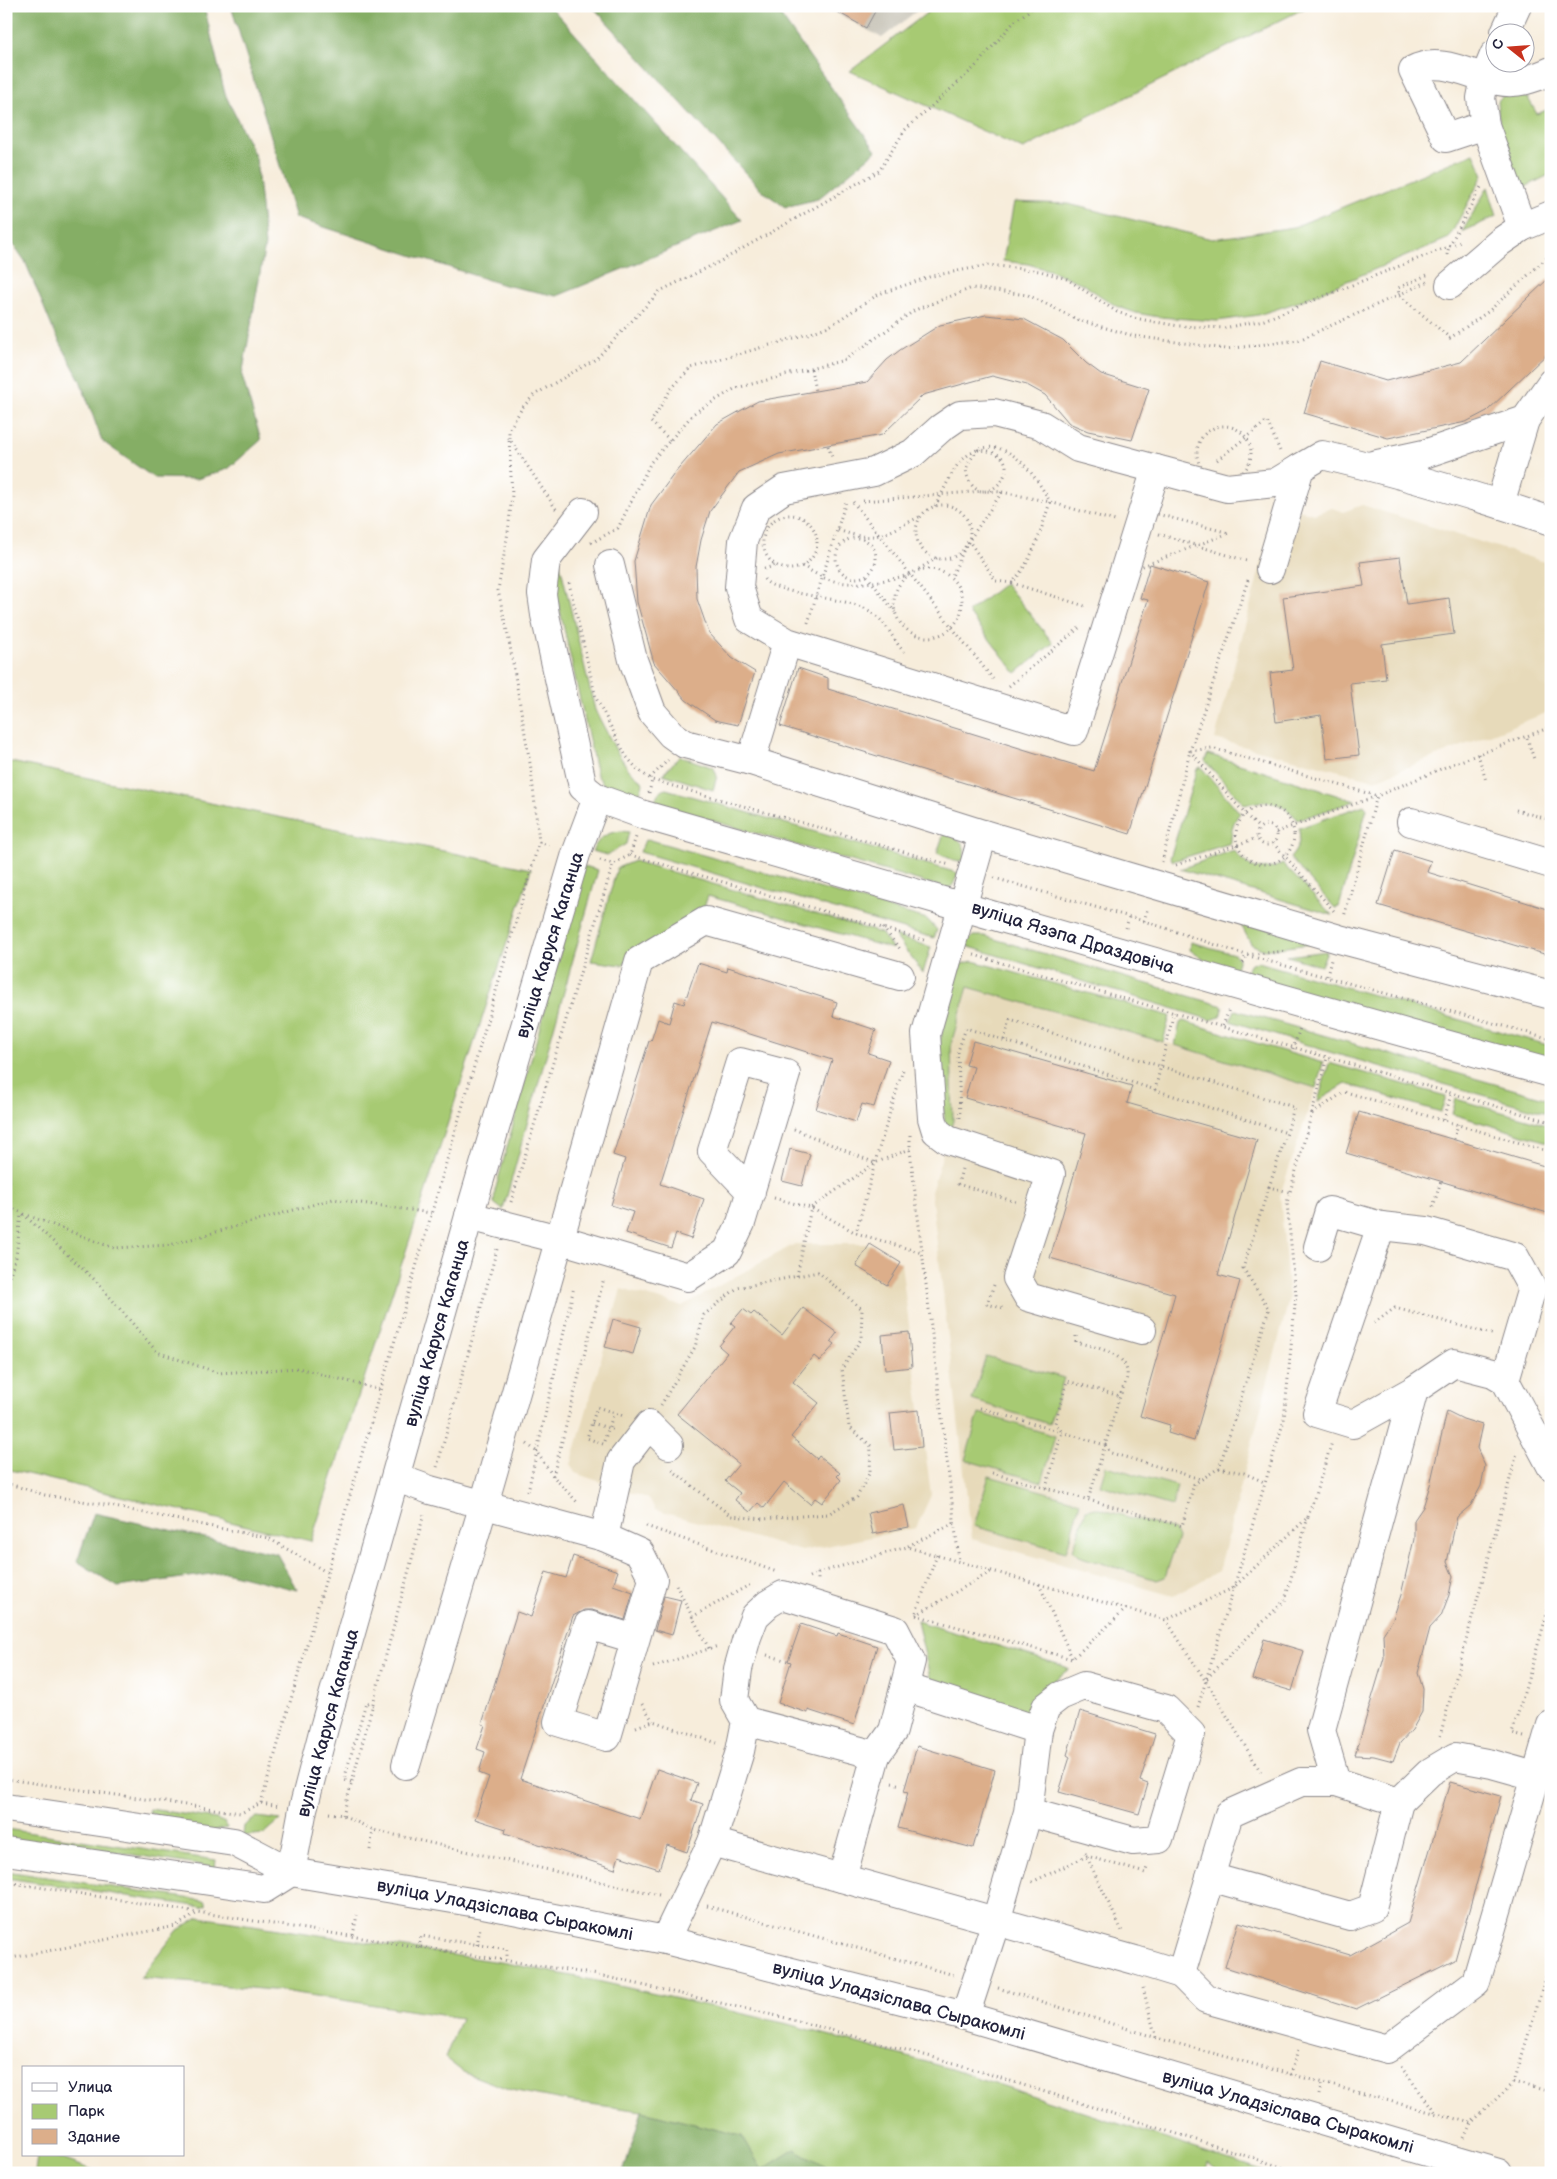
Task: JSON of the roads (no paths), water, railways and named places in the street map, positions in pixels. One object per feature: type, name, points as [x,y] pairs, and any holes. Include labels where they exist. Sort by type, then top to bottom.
[{"type":"street","points":[[1510,22],[1517,6]]},
{"type":"street","points":[[1475,128],[1446,138],[1413,70],[1425,64],[1462,69],[1484,67]]},
{"type":"street","points":[[1494,72],[1500,82],[1531,80],[1551,71]]},
{"type":"street","points":[[1488,72],[1475,128],[1522,227]]},
{"type":"street","points":[[1440,274],[1500,242],[1522,227],[1551,215]]},
{"type":"street","points":[[1500,504],[1525,420],[1551,383]]},
{"type":"street","points":[[1156,469],[1142,529],[1074,731],[787,642],[749,619],[738,587],[743,541],[756,508],[784,489],[874,472],[913,454],[941,428],[960,415],[994,413],[1041,425],[1078,448],[1156,469],[1198,475],[1227,488],[1254,487],[1275,483],[1291,461],[1322,455],[1370,466],[1551,521]]},
{"type":"street","points":[[1370,466],[1424,454],[1525,420]]},
{"type":"street","points":[[1257,569],[1291,461]]},
{"type":"street","points":[[580,529],[546,560],[542,594],[582,787],[597,798]]},
{"type":"street","points":[[610,565],[633,660],[652,712],[671,734],[685,744],[751,761],[984,834],[1338,938],[1551,995]]},
{"type":"street","points":[[751,761],[787,642]]},
{"type":"street","name":"вуліца Язэпа Драздовіча","points":[[597,798],[644,815],[1236,987],[1551,1073]]},
{"type":"street","name":"вуліца Каруся Каганца","points":[[290,1872],[317,1755],[397,1478],[469,1216],[576,854],[597,798]]},
{"type":"street","points":[[1411,822],[1551,864]]},
{"type":"street","points":[[984,834],[926,1034],[932,1118],[936,1131],[948,1140],[1051,1174],[1016,1278],[1028,1296],[1142,1330]]},
{"type":"street","points":[[406,1765],[484,1504],[639,961],[706,920],[900,976]]},
{"type":"street","points":[[469,1216],[559,1239],[688,1277],[726,1252],[741,1223],[751,1192],[786,1074],[740,1062],[712,1151],[751,1192]]},
{"type":"street","points":[[1318,1247],[1329,1211],[1381,1226],[1426,1231],[1515,1257],[1532,1288],[1504,1380]]},
{"type":"street","points":[[1381,1226],[1317,1413],[1353,1424],[1414,1390],[1454,1363],[1493,1373],[1504,1380],[1526,1424],[1551,1466]]},
{"type":"street","points":[[1336,1782],[1321,1730],[1414,1390]]},
{"type":"street","points":[[605,1527],[621,1461],[615,1449],[649,1425],[667,1455]]},
{"type":"street","points":[[397,1478],[430,1490],[523,1516],[605,1527],[640,1553],[654,1579],[607,1737],[558,1722],[588,1624],[635,1639]]},
{"type":"street","points":[[665,1940],[712,1842],[740,1751],[746,1721],[734,1700],[738,1669],[747,1637],[755,1616],[768,1604],[783,1595],[818,1605],[905,1623],[911,1661],[893,1731],[876,1755],[842,1878]]},
{"type":"street","points":[[965,2016],[1028,1812],[1038,1730],[1046,1707],[1060,1696],[1084,1686],[1166,1709],[1191,1734],[1159,1839],[1133,1841],[1028,1812]]},
{"type":"street","points":[[904,1687],[1038,1730]]},
{"type":"street","points":[[746,1721],[876,1755]]},
{"type":"street","points":[[712,1842],[842,1878],[999,1908],[1135,1960],[1181,1974],[1206,1999],[1387,2049],[1476,1982],[1548,1734]]},
{"type":"street","points":[[1210,1877],[1350,1916],[1372,1908],[1399,1802],[1430,1772],[1455,1757],[1492,1764],[1535,1776]]},
{"type":"street","points":[[1181,1974],[1229,1814],[1301,1782],[1336,1782],[1399,1802]]},
{"type":"street","name":"вуліца Уладзіслава Сыракомлі","points":[[6,1808],[234,1842],[290,1872],[483,1904],[665,1940],[965,2016],[1312,2120],[1498,2173]]},
{"type":"street","points":[[6,1851],[264,1889],[290,1872]]}]
